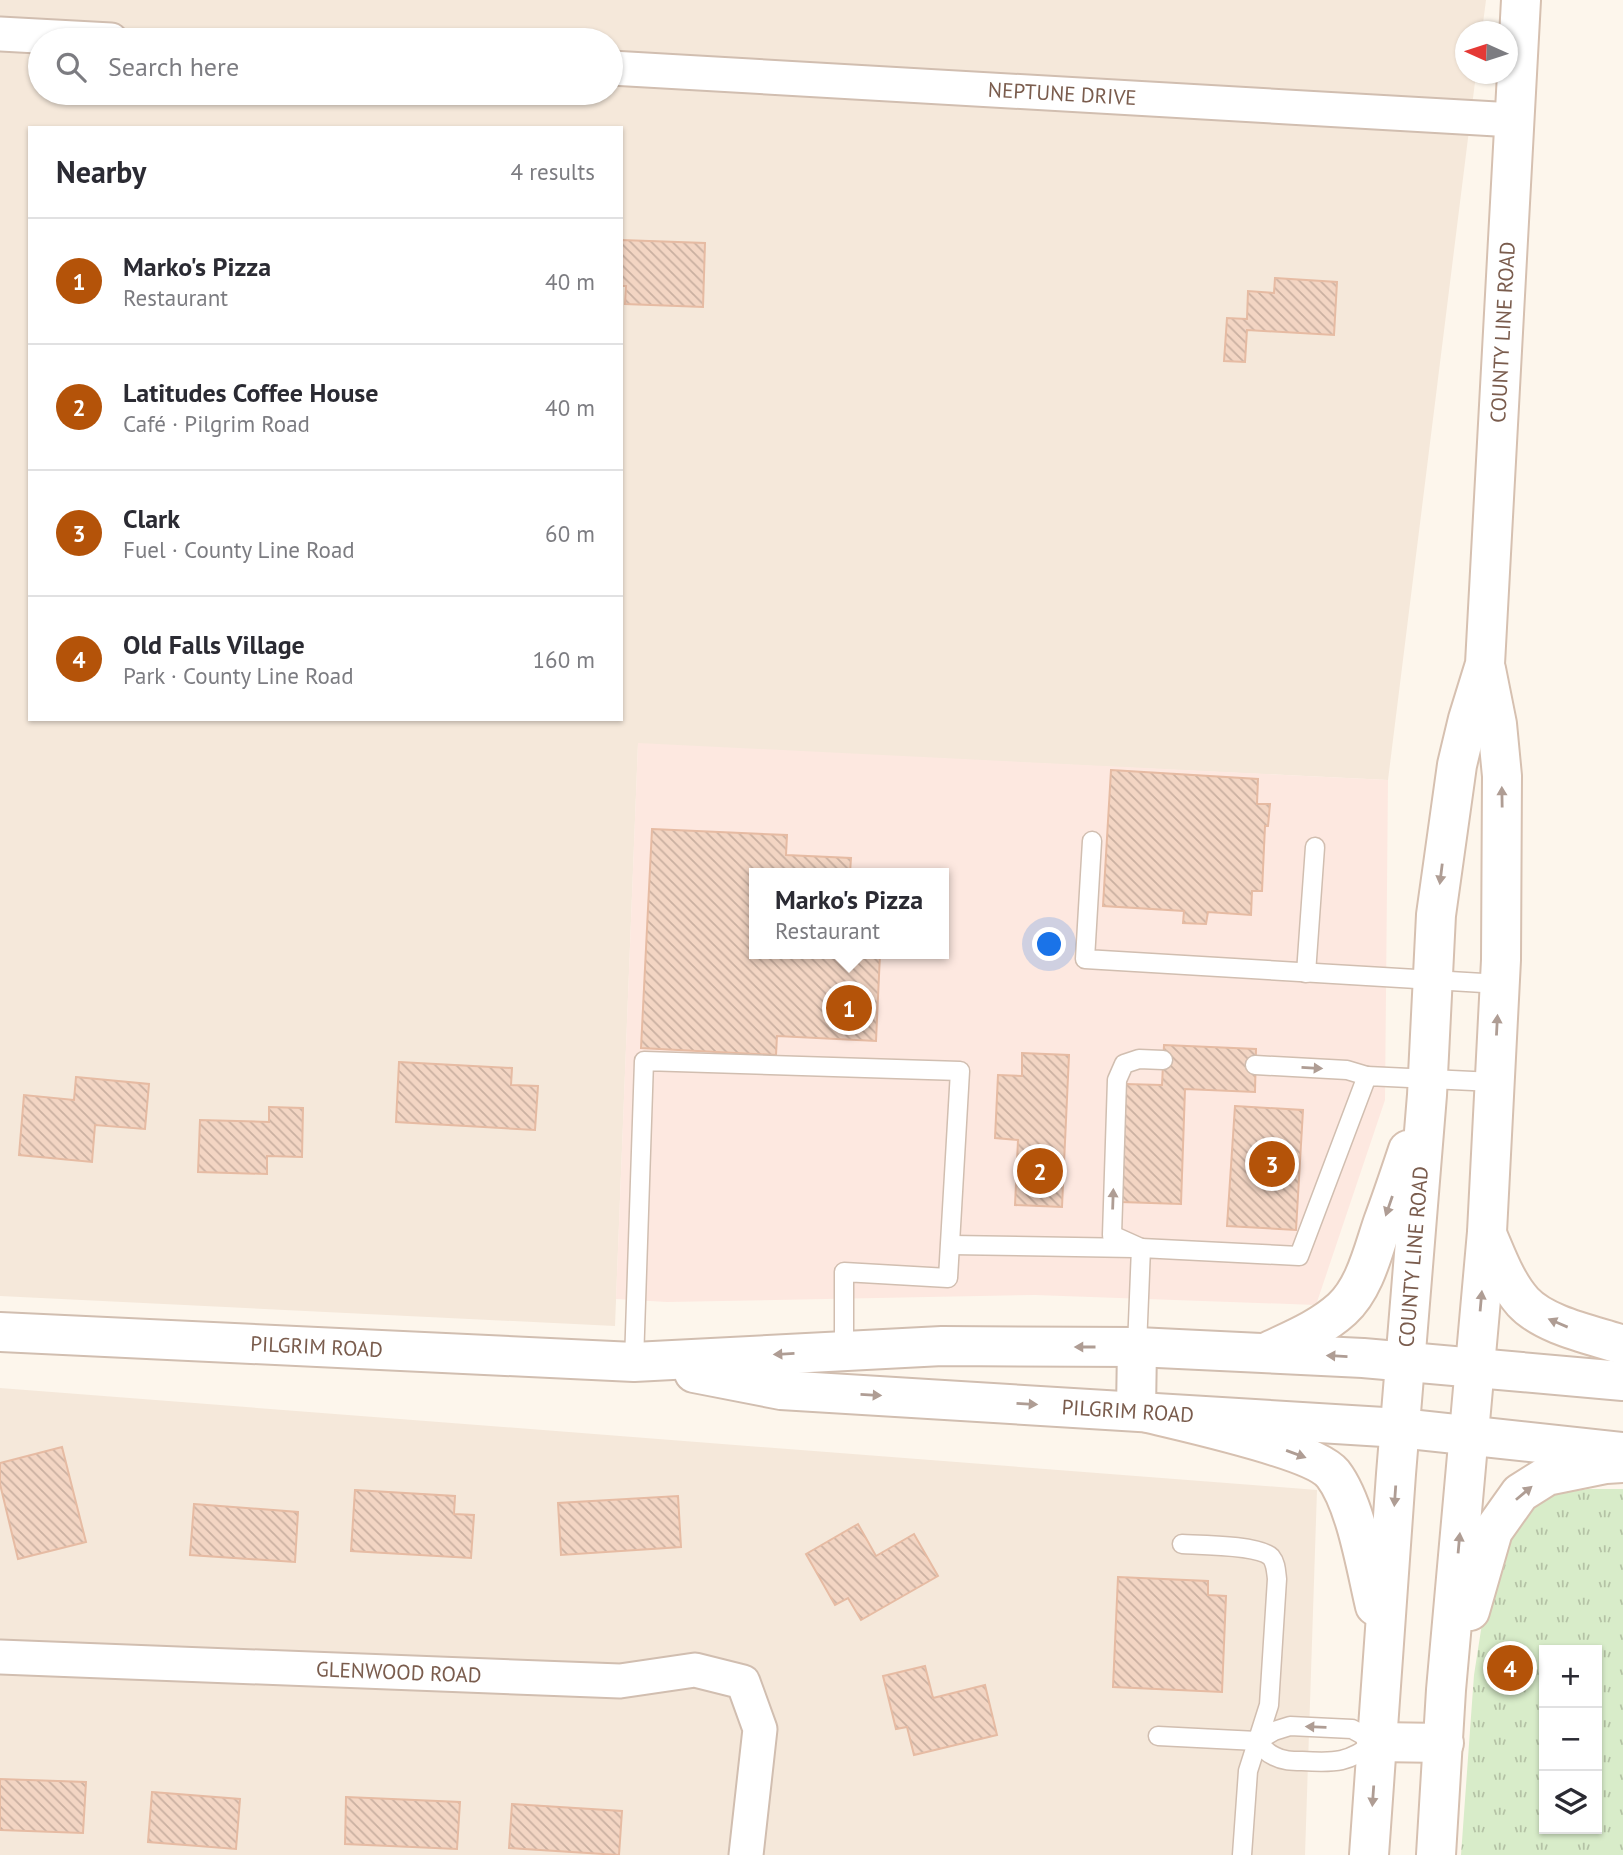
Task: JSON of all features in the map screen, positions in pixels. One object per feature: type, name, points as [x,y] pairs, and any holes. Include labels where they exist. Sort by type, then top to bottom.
[{"type":"main road","name":"COUNTY LINE ROAD","points":[[1369,1855],[1441,875],[1457,765],[1485,664],[1521,0]]},
{"type":"main road","name":"COUNTY LINE ROAD","points":[[1436,1855],[1446,1690],[1487,1232],[1500,984],[1502,776],[1497,724],[1485,664]]},
{"type":"main road","points":[[1267,1352],[1328,1320],[1342,1309],[1355,1292],[1369,1265],[1427,1086]]},
{"type":"main road","points":[[1487,1232],[1508,1278],[1525,1304],[1559,1324],[1623,1345]]},
{"type":"main road","name":"PILGRIM ROAD","points":[[0,1332],[634,1362],[942,1346],[1137,1347],[1267,1352],[1623,1381]]},
{"type":"main road","points":[[1137,1347],[1136,1410],[1287,1450],[1314,1460],[1330,1471],[1343,1489],[1354,1519],[1384,1646]]},
{"type":"main road","name":"PILGRIM ROAD","points":[[634,1362],[782,1390],[1400,1428],[1623,1452]]},
{"type":"main road","points":[[1446,1690],[1493,1531],[1520,1493],[1548,1476],[1623,1463]]},
{"type":"main road","points":[[1376,1742],[1444,1743]]},
{"type":"street","points":[[0,34],[28,36]]},
{"type":"street","name":"NEPTUNE DRIVE","points":[[623,69],[1514,120]]},
{"type":"street","name":"GLENWOOD ROAD","points":[[0,1657],[620,1681],[695,1670],[743,1682],[760,1729],[746,1855]]},
{"type":"lane","points":[[1092,841],[1085,959],[1500,984]]},
{"type":"lane","points":[[1306,973],[1315,847]]},
{"type":"lane","points":[[1141,1248],[1112,1235],[1117,1080],[1124,1064],[1139,1059],[1163,1060]]},
{"type":"lane","points":[[634,1362],[644,1060],[960,1071],[948,1278],[844,1272],[844,1350]]},
{"type":"lane","points":[[1255,1065],[1347,1070],[1427,1086],[1494,1082]]},
{"type":"lane","points":[[951,1245],[1141,1248],[1299,1256],[1367,1076]]},
{"type":"lane","points":[[1137,1347],[1141,1248]]},
{"type":"lane","points":[[1182,1544],[1250,1549],[1265,1553],[1274,1562],[1277,1579],[1271,1687],[1268,1712],[1248,1771],[1242,1855]]},
{"type":"lane","points":[[1158,1736],[1257,1741],[1290,1726],[1352,1729],[1376,1742],[1354,1757],[1340,1762],[1324,1762],[1278,1758],[1257,1741]]},
{"type":"shaded area","points":[[0,0],[1486,0],[1483,21],[1455,21],[1455,84],[1475,84],[1388,780],[638,744],[615,1326],[0,1296]]},
{"type":"shaded area","points":[[638,743],[1388,780],[1385,1100],[1316,1305],[1035,1295],[667,1302],[616,1299]]},
{"type":"shaded area","points":[[0,1388],[1317,1490],[1305,1855],[0,1855]]},
{"type":"green space","points":[[1588,1489],[1623,1489],[1623,1855],[1461,1855],[1474,1675],[1488,1585],[1523,1512],[1556,1494]]},
{"type":"building","points":[[623,240],[705,243],[703,307],[625,304],[626,286],[623,286]]},
{"type":"building","points":[[1275,278],[1337,282],[1334,335],[1247,330],[1245,362],[1224,361],[1227,318],[1247,319],[1248,291],[1274,293]]},
{"type":"building","points":[[1111,770],[1258,779],[1257,804],[1270,804],[1268,826],[1265,826],[1262,891],[1252,891],[1251,915],[1208,912],[1206,924],[1183,923],[1184,911],[1103,906]]},
{"type":"building","points":[[652,829],[787,835],[786,855],[851,858],[850,868],[749,868],[749,959],[880,959],[876,1041],[777,1036],[776,1055],[641,1048]]},
{"type":"building","points":[[1164,1045],[1256,1049],[1255,1092],[1185,1089],[1181,1204],[1121,1202],[1126,1084],[1162,1085]]},
{"type":"building","points":[[1022,1053],[1069,1055],[1062,1207],[1015,1205],[1018,1140],[995,1138],[998,1075],[1022,1076]]},
{"type":"building","points":[[399,1062],[512,1068],[511,1085],[538,1086],[535,1130],[396,1122]]},
{"type":"building","points":[[76,1077],[149,1084],[145,1129],[95,1125],[92,1162],[19,1155],[24,1095],[74,1100]]},
{"type":"building","points":[[1235,1106],[1303,1110],[1296,1230],[1227,1226]]},
{"type":"building","points":[[269,1107],[303,1108],[302,1157],[267,1156],[267,1174],[198,1172],[200,1120],[269,1122]]},
{"type":"building","points":[[62,1447],[86,1542],[18,1559],[0,1484],[0,1463]]},
{"type":"building","points":[[355,1490],[455,1496],[454,1514],[474,1515],[471,1558],[351,1551]]},
{"type":"building","points":[[678,1496],[681,1547],[561,1555],[558,1503]]},
{"type":"building","points":[[194,1504],[298,1512],[295,1562],[190,1555]]},
{"type":"building","points":[[858,1524],[876,1556],[914,1534],[938,1576],[861,1620],[848,1598],[835,1605],[806,1554]]},
{"type":"building","points":[[1118,1577],[1208,1581],[1208,1595],[1226,1596],[1222,1692],[1113,1687]]},
{"type":"building","points":[[925,1666],[933,1698],[985,1685],[997,1735],[914,1755],[907,1727],[896,1729],[883,1676]]},
{"type":"building","points":[[0,1779],[86,1782],[83,1833],[0,1830]]},
{"type":"building","points":[[152,1792],[240,1799],[236,1849],[148,1842]]},
{"type":"building","points":[[346,1797],[460,1802],[457,1849],[345,1844]]},
{"type":"building","points":[[512,1804],[622,1811],[619,1855],[509,1848]]},
{"type":"place","name":"Marko's Pizza","points":[[849,1008]]},
{"type":"place","name":"Clark","points":[[1272,1164]]},
{"type":"place","name":"Latitudes Coffee House","points":[[1040,1171]]},
{"type":"place","name":"Old Falls Village","points":[[1510,1668]]}]
